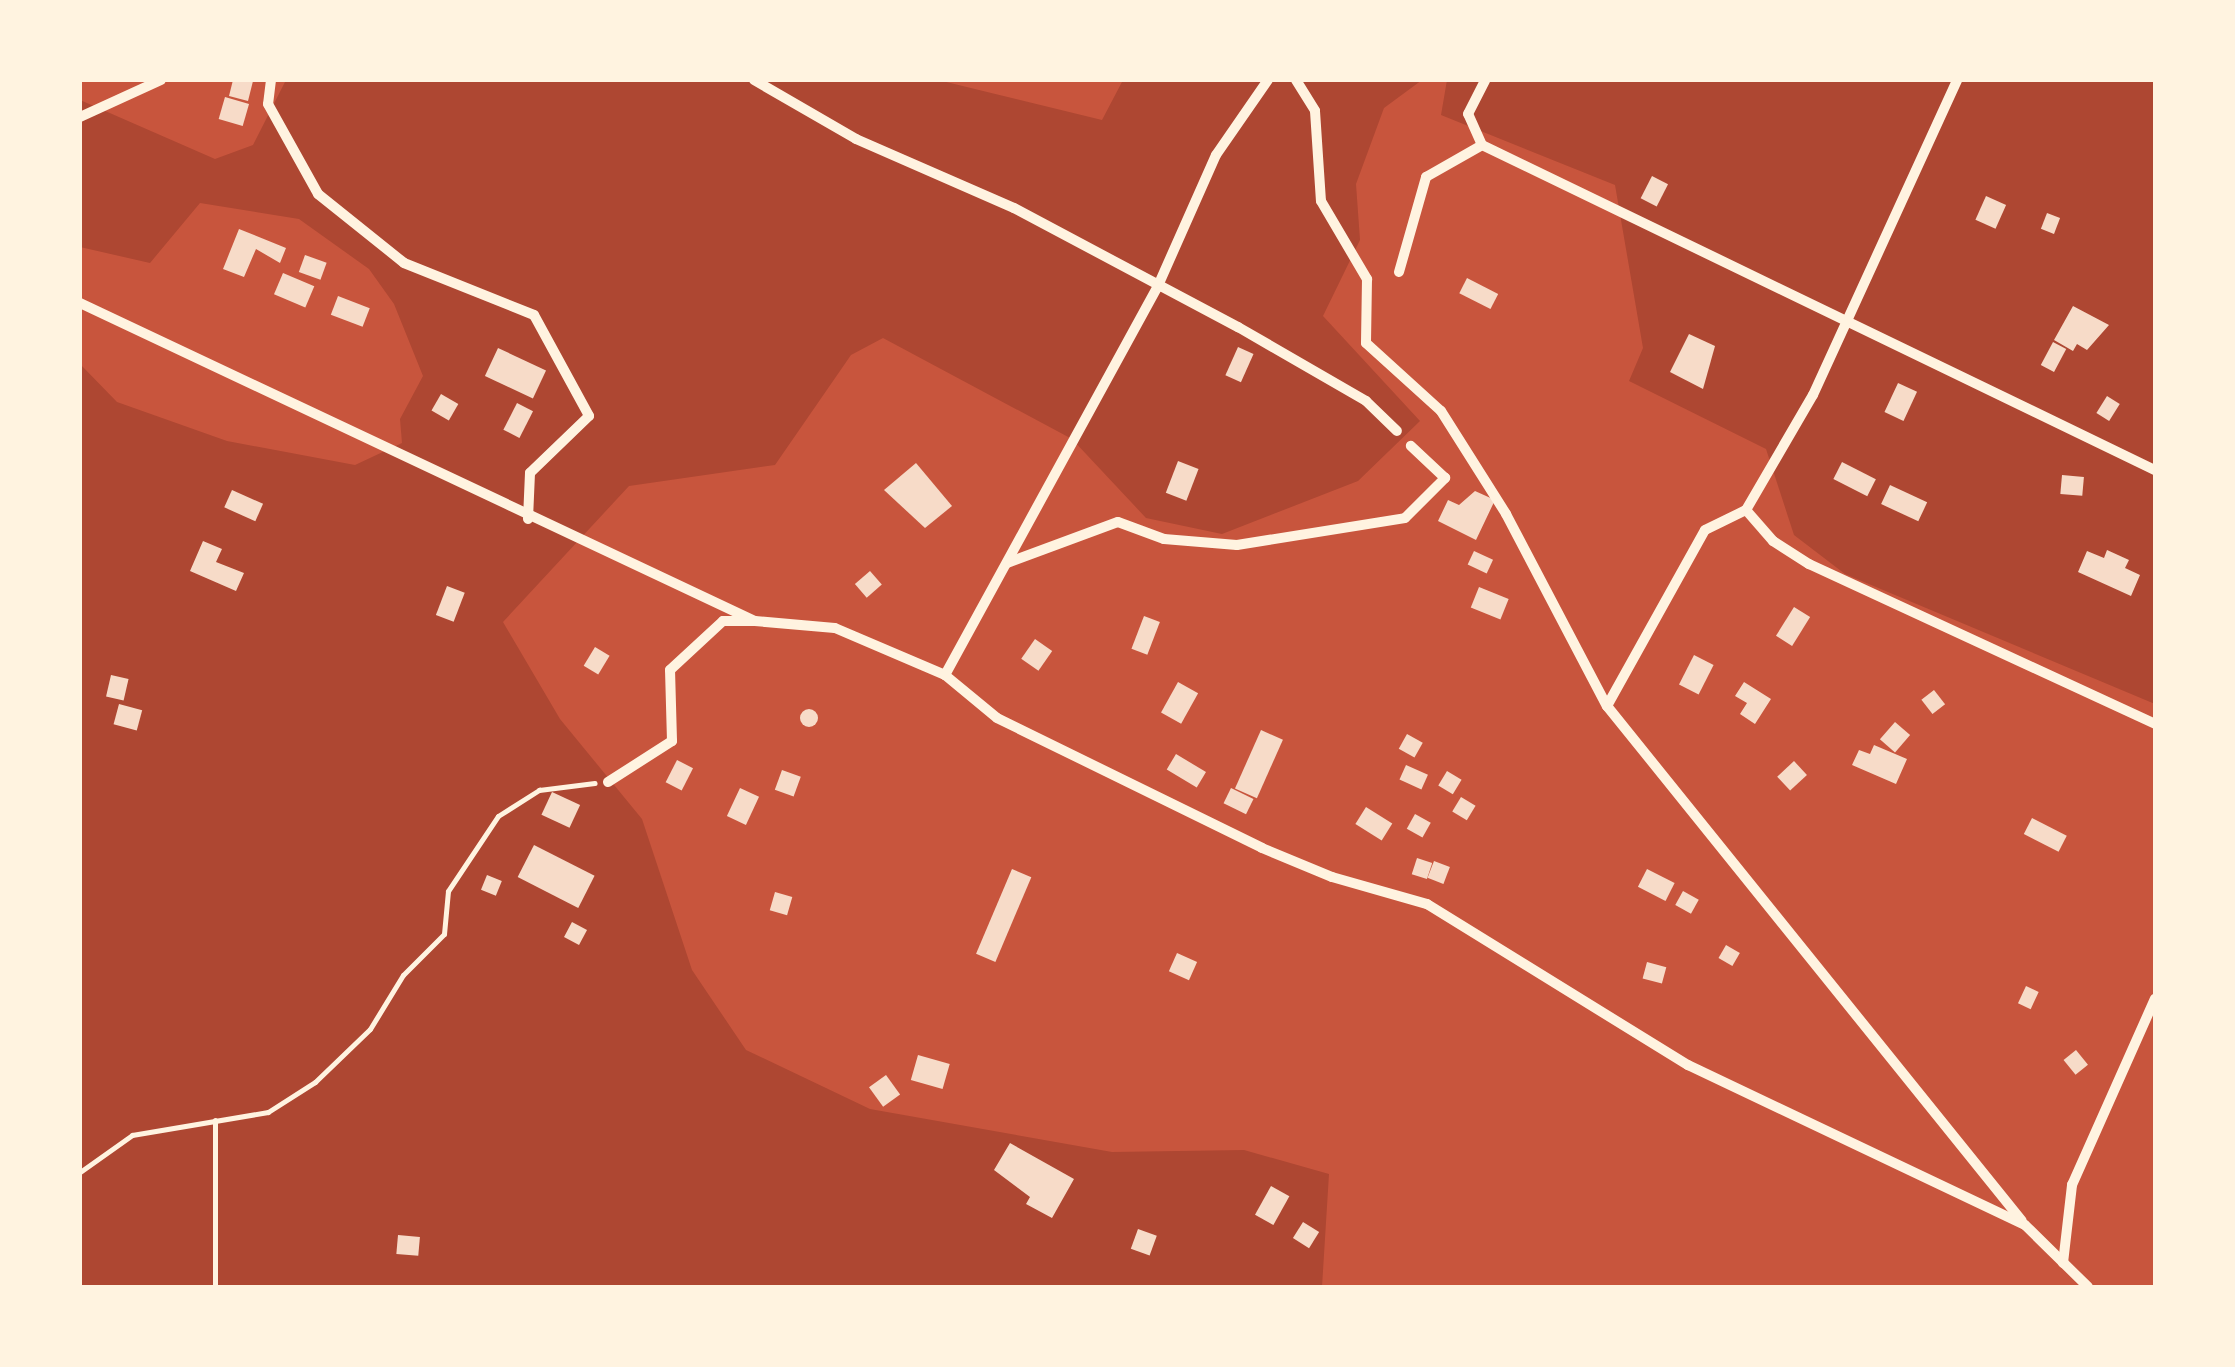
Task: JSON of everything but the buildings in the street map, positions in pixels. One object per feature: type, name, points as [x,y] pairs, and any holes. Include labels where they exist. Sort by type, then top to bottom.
[{"type":"street","points":[[80,116],[161,80]]},
{"type":"street","points":[[271,80],[268,104],[318,194],[404,263],[534,315],[590,416],[530,473],[528,518]]},
{"type":"street","points":[[754,80],[856,140],[1014,208],[1366,401],[1397,431]]},
{"type":"street","points":[[945,675],[1157,288],[1216,154],[1268,80]]},
{"type":"street","points":[[1296,80],[1315,111],[1320,201],[1368,278],[1366,343],[1441,411],[1506,514],[1607,706],[2026,1225],[2088,1287]]},
{"type":"street","points":[[1485,80],[1468,114],[1482,145],[2155,470]]},
{"type":"street","points":[[1607,706],[1705,530],[1746,510],[1814,395],[1957,80]]},
{"type":"street","points":[[1400,272],[1426,177],[1482,145]]},
{"type":"street","points":[[80,303],[528,518],[754,621]]},
{"type":"street","points":[[1007,563],[1118,522],[1164,540],[1237,545],[1405,518],[1445,478],[1411,446]]},
{"type":"street","points":[[1746,510],[1773,541],[1808,564],[2155,724]]},
{"type":"street","points":[[608,782],[672,741],[670,670],[723,621],[835,628],[945,675],[997,718],[1262,848],[1332,877],[1427,904],[1688,1065],[2026,1225]]},
{"type":"street","points":[[2063,1262],[2072,1185],[2155,999]]},
{"type":"path","points":[[80,1172],[132,1135],[268,1112],[314,1082],[370,1029],[403,975],[444,934],[448,891],[498,816],[539,790],[608,782]]},
{"type":"path","points":[[215,1120],[215,1287]]},
{"type":"shaded area","points":[[286,80],[938,80],[1102,120],[1123,80],[1422,80],[1384,108],[1356,184],[1360,240],[1323,316],[1420,421],[1358,481],[1222,534],[1146,518],[1072,439],[883,338],[851,355],[775,465],[629,486],[503,622],[560,719],[642,819],[692,970],[746,1050],[870,1109],[1112,1152],[1244,1150],[1329,1174],[1322,1287],[80,1287],[80,364],[117,402],[227,441],[355,465],[402,443],[400,419],[423,376],[394,304],[369,269],[299,219],[200,203],[150,263],[80,247],[80,100],[215,159],[253,145]]},
{"type":"shaded area","points":[[1447,80],[2155,80],[2155,704],[1845,574],[1794,535],[1766,449],[1629,381],[1643,348],[1615,185],[1441,115]]}]
